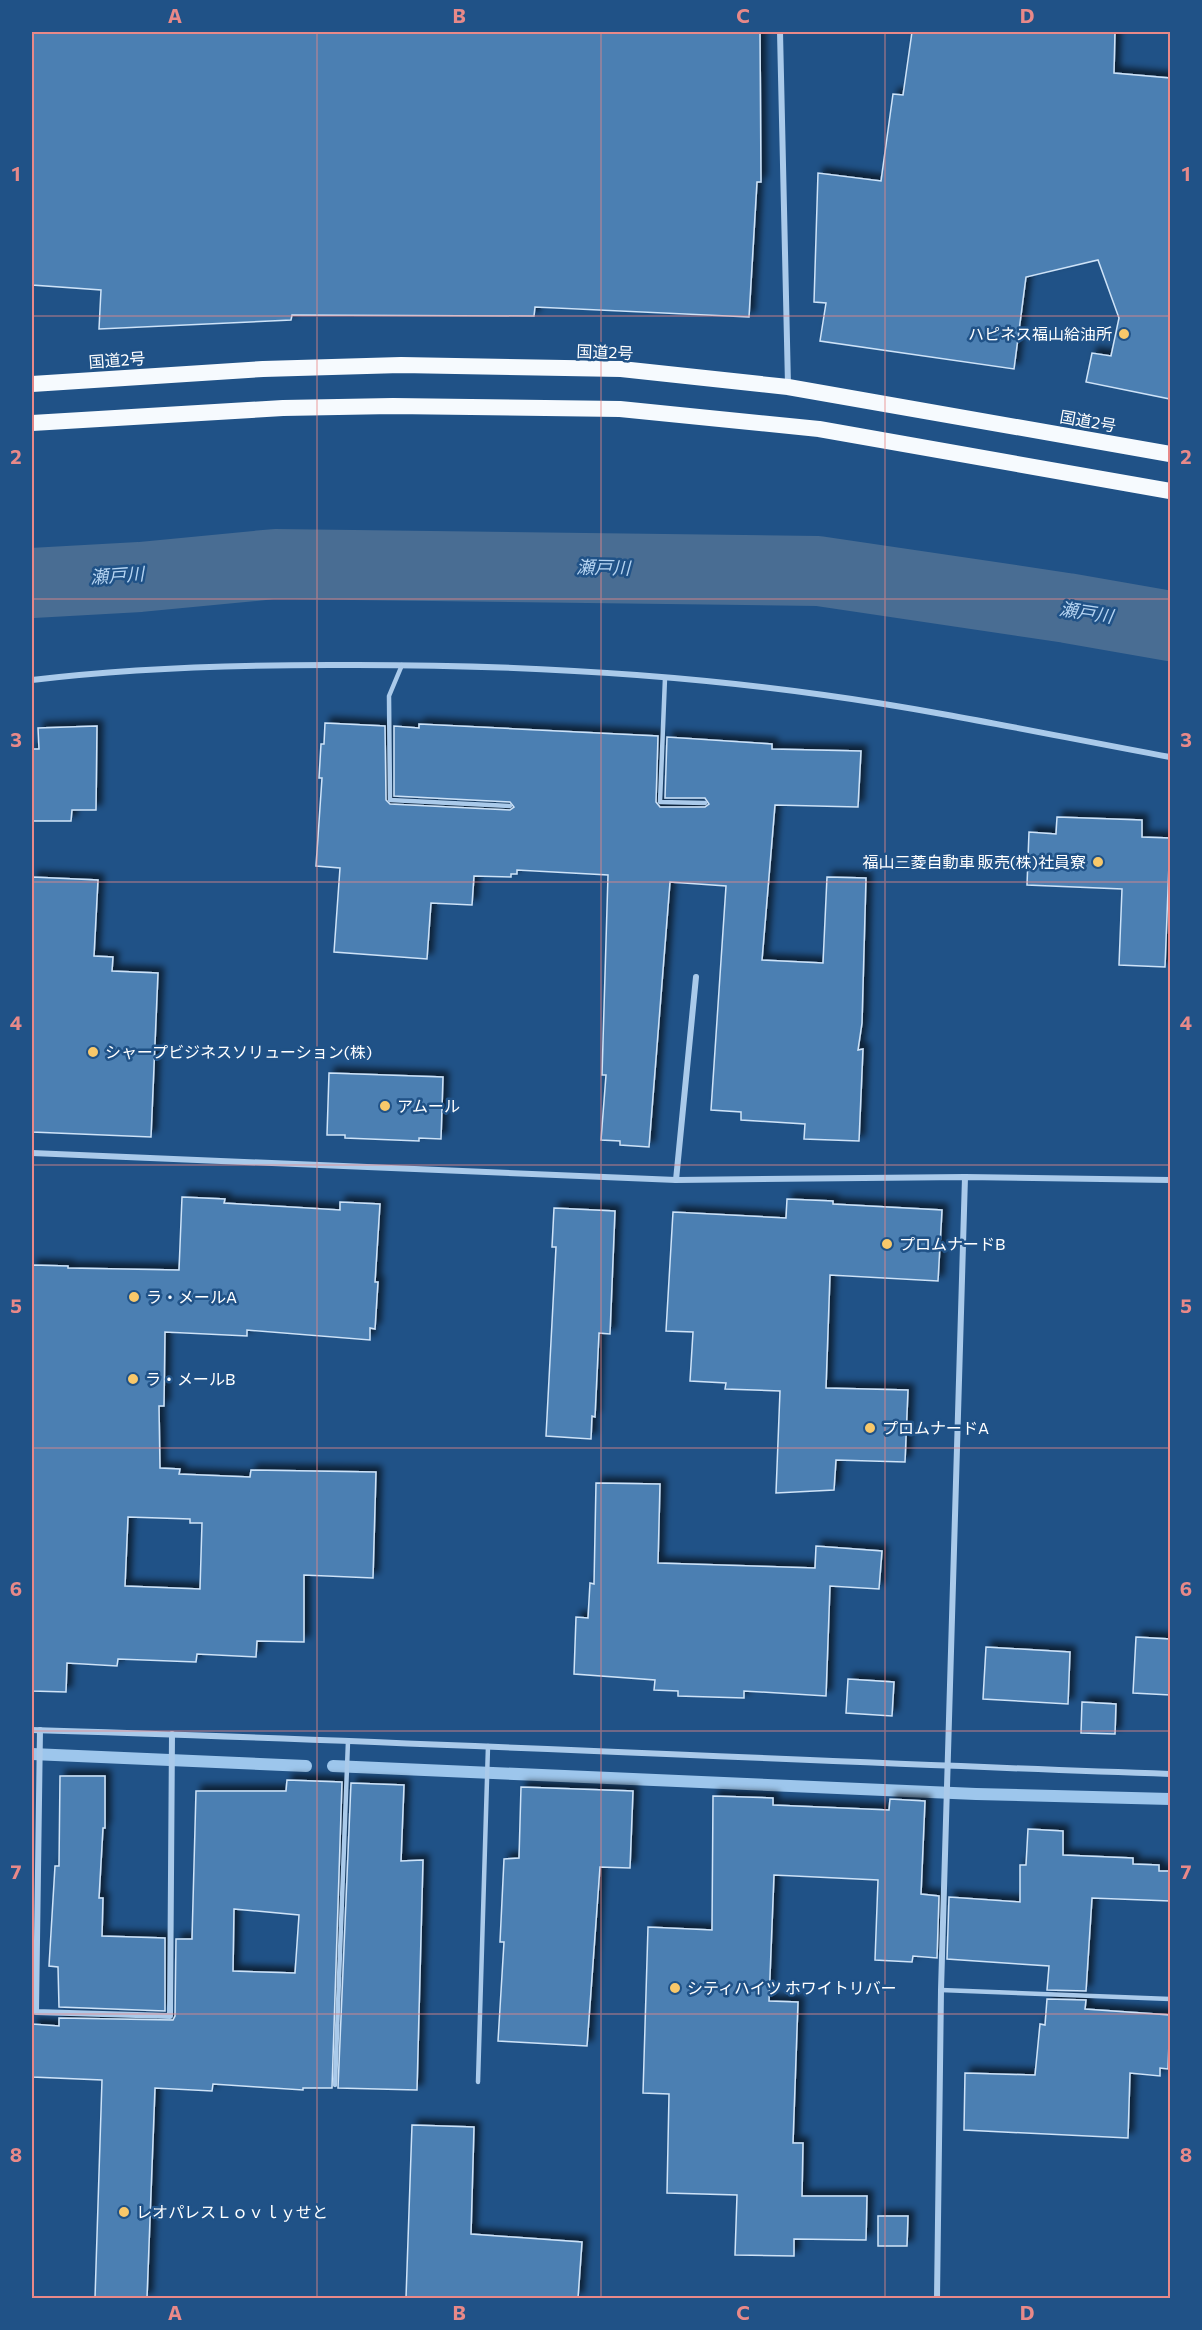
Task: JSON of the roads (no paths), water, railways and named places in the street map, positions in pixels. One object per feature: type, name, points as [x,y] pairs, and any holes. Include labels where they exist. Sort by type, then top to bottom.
[{"type":"highway","name":"国道2号","points":[[32,384],[263,369],[401,365],[621,369],[788,387],[1170,454]]},
{"type":"highway","points":[[32,423],[283,408],[393,406],[620,409],[819,429],[1170,491]]},
{"type":"street","points":[[780,32],[788,387]]},
{"type":"street","points":[[32,680],[91,673],[222,666],[402,664],[520,667],[665,678],[825,695],[1170,757]]},
{"type":"street","points":[[676,1180],[696,977]]},
{"type":"street","points":[[32,1153],[676,1180],[964,1177],[1170,1180]]},
{"type":"street","points":[[937,2298],[941,1990],[964,1177]]},
{"type":"street","points":[[32,1730],[488,1745],[948,1767],[1170,1774]]},
{"type":"street","points":[[40,1730],[36,2012],[170,2016],[172,1734]]},
{"type":"lane","points":[[402,664],[389,696],[390,800],[510,806]]},
{"type":"lane","points":[[665,678],[660,802],[705,803]]},
{"type":"lane","points":[[335,2085],[348,1741]]},
{"type":"lane","points":[[478,2082],[488,1745]]},
{"type":"lane","points":[[941,1990],[1170,1998]]},
{"type":"waterway","name":"瀬戸川","points":[[32,583],[140,577],[275,564],[818,571],[1067,608],[1170,626]]},
{"type":"waterway","points":[[32,1754],[306,1766]]},
{"type":"waterway","points":[[333,1766],[976,1794],[1170,1799]]},
{"type":"place","name":"ハピネス福山給油所","points":[[1124,334]]},
{"type":"place","name":"福山三菱自動車 販売(株)社員寮","points":[[1098,862]]},
{"type":"place","name":"シャープビジネスソリューション(株)","points":[[93,1052]]},
{"type":"place","name":"アムール","points":[[385,1106]]},
{"type":"place","name":"プロムナードB","points":[[887,1244]]},
{"type":"place","name":"ラ・メールA","points":[[134,1297]]},
{"type":"place","name":"ラ・メールB","points":[[133,1379]]},
{"type":"place","name":"プロムナードA","points":[[870,1428]]},
{"type":"place","name":"シティハイツ ホワイトリバー","points":[[675,1988]]},
{"type":"place","name":"レオパレスＬｏｖｌｙせと","points":[[124,2212]]}]
